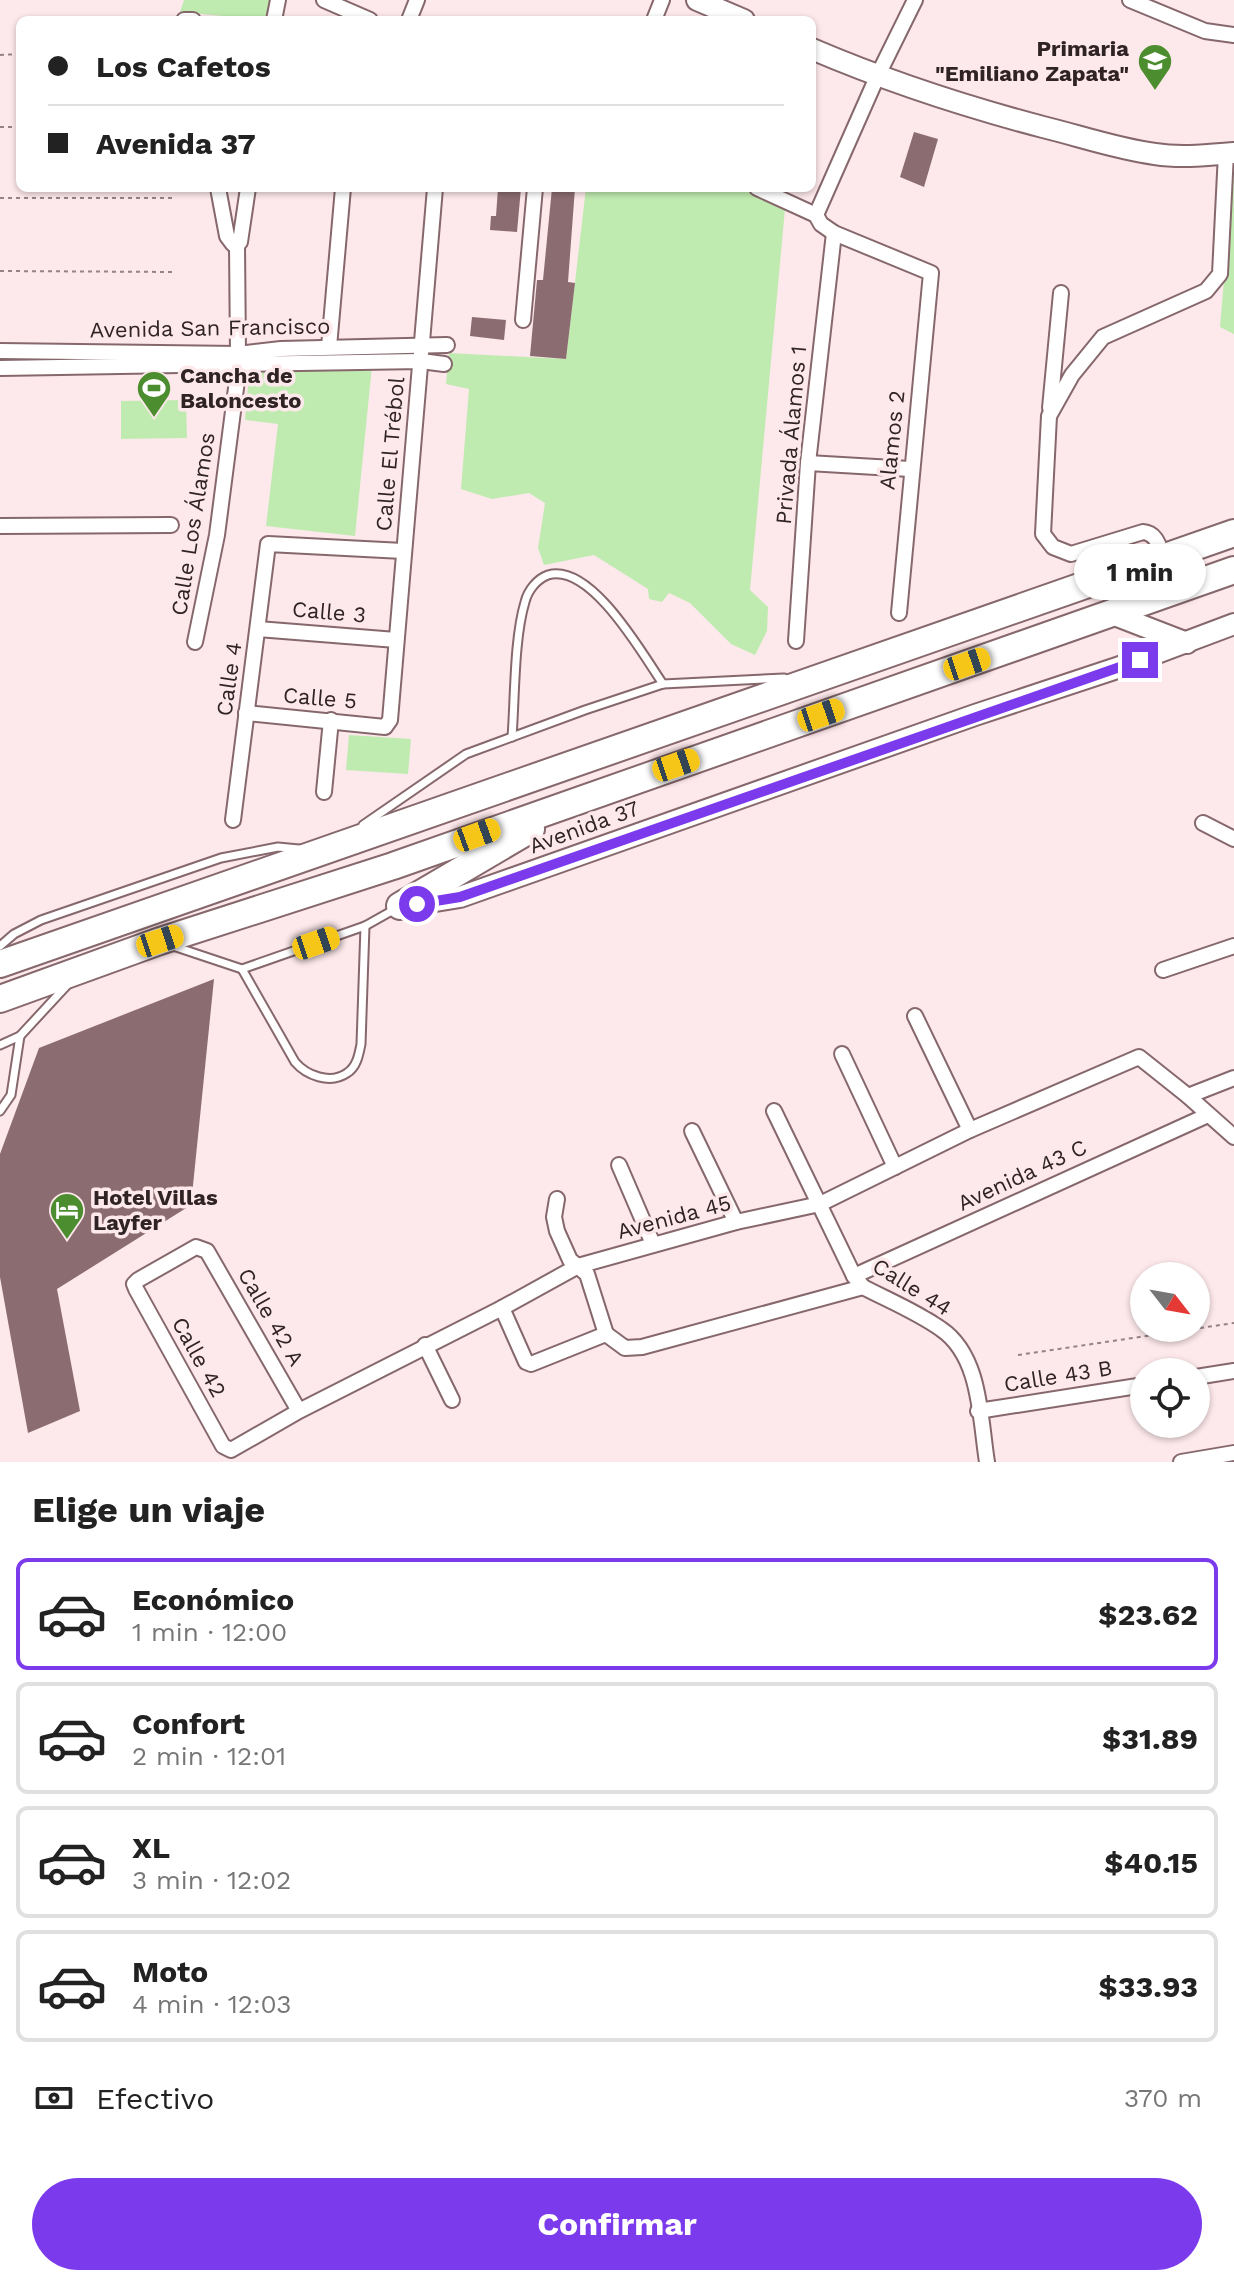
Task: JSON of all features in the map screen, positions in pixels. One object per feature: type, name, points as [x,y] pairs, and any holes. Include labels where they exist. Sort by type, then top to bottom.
[{"type":"highway","points":[[0,964],[1234,533]]},
{"type":"highway","points":[[0,999],[160,941],[393,866],[1234,570]]},
{"type":"highway","points":[[400,906],[589,795]]},
{"type":"street","points":[[324,0],[359,16]]},
{"type":"street","points":[[697,0],[735,16]]},
{"type":"street","points":[[816,215],[915,0]]},
{"type":"street","points":[[1130,0],[1205,31],[1234,35]]},
{"type":"street","points":[[816,51],[877,77],[974,108],[1135,150],[1181,156],[1230,153],[1220,274],[1214,284],[1206,291],[1103,337],[1072,375],[1049,416]]},
{"type":"street","points":[[219,192],[227,236],[237,245],[247,192]]},
{"type":"street","points":[[329,347],[343,192]]},
{"type":"street","name":"Calle El Trébol","points":[[388,724],[435,192]]},
{"type":"street","points":[[523,320],[535,192]]},
{"type":"street","points":[[766,192],[816,215],[821,224],[834,233]]},
{"type":"street","name":"Alamos 2","points":[[834,233],[931,273],[910,469],[899,613]]},
{"type":"street","name":"Privada Álamos 1","points":[[796,641],[808,463],[834,233]]},
{"type":"street","name":"Calle Los Álamos","points":[[195,642],[217,535],[238,359],[237,245]]},
{"type":"street","points":[[1061,293],[1049,416],[1043,534],[1053,547],[1071,554],[1150,532],[1155,536],[1164,559]]},
{"type":"street","points":[[421,354],[447,345]]},
{"type":"street","name":"Avenida San Francisco","points":[[281,356],[329,347],[421,354]]},
{"type":"street","name":"Avenida San Francisco","points":[[0,351],[238,359]]},
{"type":"street","points":[[421,354],[444,364]]},
{"type":"street","name":"Avenida San Francisco","points":[[0,368],[281,356],[421,354]]},
{"type":"street","points":[[808,463],[910,469]]},
{"type":"street","points":[[0,526],[171,525]]},
{"type":"street","name":"Calle 4","points":[[233,820],[268,544],[403,551]]},
{"type":"street","points":[[1112,614],[1187,643]]},
{"type":"street","name":"Avenida 37","points":[[400,906],[460,897],[1234,624]]},
{"type":"street","name":"Calle 3","points":[[258,629],[396,640]]},
{"type":"street","name":"Calle 5","points":[[246,713],[385,727],[388,724]]},
{"type":"street","points":[[324,792],[331,720]]},
{"type":"street","points":[[1203,823],[1234,839]]},
{"type":"street","points":[[1163,970],[1234,946]]},
{"type":"street","points":[[915,1016],[970,1130]]},
{"type":"street","points":[[842,1054],[895,1167]]},
{"type":"street","name":"Avenida 45","points":[[227,1449],[231,1450],[299,1411],[578,1266],[736,1222],[820,1204],[970,1130],[1139,1057],[1188,1096]]},
{"type":"street","points":[[1234,1078],[1188,1096],[1234,1137]]},
{"type":"street","name":"Calle 44","points":[[774,1111],[858,1282],[942,1329],[963,1353],[971,1371],[987,1462]]},
{"type":"street","name":"Avenida 43 C","points":[[606,1334],[625,1348],[642,1347],[858,1282],[1208,1115]]},
{"type":"street","points":[[692,1131],[736,1222]]},
{"type":"street","points":[[619,1165],[653,1244]]},
{"type":"street","points":[[502,1308],[526,1362],[531,1364],[606,1334],[587,1274],[570,1260],[557,1231],[554,1217],[557,1199]]},
{"type":"street","name":"Calle 42","points":[[202,1249],[196,1247],[134,1284],[227,1449]]},
{"type":"street","name":"Calle 42 A","points":[[202,1249],[207,1251],[299,1411]]},
{"type":"street","points":[[425,1345],[452,1400]]},
{"type":"street","points":[[1210,1375],[1234,1371]]},
{"type":"street","name":"Calle 43 B","points":[[978,1411],[1130,1387]]},
{"type":"street","points":[[1181,1462],[1234,1453]]},
{"type":"lane","points":[[512,737],[525,599],[536,582],[545,576],[557,573],[578,579],[599,596],[663,684]]},
{"type":"lane","points":[[0,946],[14,934],[41,920],[221,858],[278,847],[325,851],[466,754],[663,684],[826,676]]},
{"type":"lane","points":[[160,941],[242,969],[365,926],[400,906]]},
{"type":"lane","points":[[242,969],[295,1062],[305,1073],[332,1078],[347,1073],[357,1062],[361,1044],[365,926]]},
{"type":"lane","points":[[0,1045],[20,1036],[83,969]]},
{"type":"lane","points":[[0,1111],[11,1095],[20,1036]]},
{"type":"path","points":[[0,198],[173,198]]},
{"type":"path","points":[[0,271],[176,272]]},
{"type":"path","points":[[1018,1355],[1234,1323]]},
{"type":"green space","points":[[184,0],[271,0],[269,16],[180,12]]},
{"type":"green space","points":[[1234,161],[1234,334],[1220,327]]},
{"type":"green space","points":[[586,192],[748,192],[785,209],[750,590],[768,607],[767,631],[755,655],[731,644],[690,603],[669,593],[662,602],[649,599],[648,589],[594,555],[544,565],[538,548],[545,503],[529,493],[492,499],[461,489],[469,389],[446,384],[449,353],[566,359]]},
{"type":"green space","points":[[372,366],[355,536],[266,526],[278,424],[245,420],[249,373]]},
{"type":"green space","name":"Cancha de Baloncesto","points":[[186,400],[187,438],[121,439],[121,401]]},
{"type":"green space","points":[[349,735],[411,739],[408,774],[346,770]]},
{"type":"building","points":[[914,132],[938,139],[924,187],[900,177]]},
{"type":"building","points":[[498,192],[521,192],[517,232],[490,230],[491,216],[496,216]]},
{"type":"building","points":[[552,192],[575,192],[568,282],[575,283],[566,359],[530,356],[537,280],[543,280]]},
{"type":"building","points":[[472,317],[506,320],[504,340],[470,336]]},
{"type":"building","name":"Hotel Villas Layfer","points":[[214,979],[191,1205],[57,1289],[80,1411],[28,1433],[0,1277],[0,1154],[39,1048]]},
{"type":"place","name":"Primaria \"Emiliano Zapata\"","points":[[1155,92]]},
{"type":"place","name":"Cancha de Baloncesto","points":[[154,419]]},
{"type":"place","name":"Hotel Villas Layfer","points":[[67,1241]]},
{"type":"route","points":[[417,904],[460,897],[1140,660]]}]
